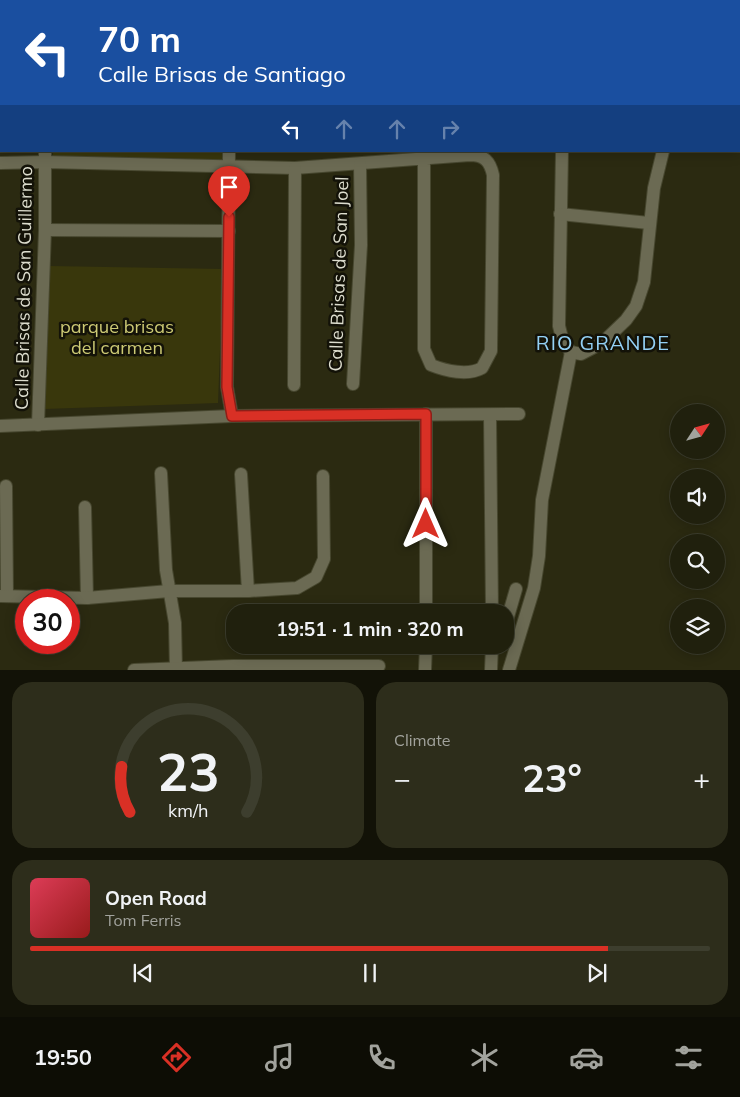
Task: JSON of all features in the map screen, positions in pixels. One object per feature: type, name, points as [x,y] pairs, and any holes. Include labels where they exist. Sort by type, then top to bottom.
[{"type":"street","points":[[229,152],[227,387],[232,416]]},
{"type":"street","points":[[562,152],[559,326],[564,342],[576,353]]},
{"type":"street","points":[[576,353],[593,349],[616,331],[636,306],[644,282],[654,188],[663,152]]},
{"type":"street","points":[[0,163],[45,156],[295,168],[476,155],[482,157],[492,167],[493,184],[491,351],[482,368],[471,372],[447,370],[431,365],[424,349],[424,160]]},
{"type":"street","name":"Calle Brisas de San Guillermo","points":[[38,425],[45,230],[45,156]]},
{"type":"street","name":"Calle Brisas de San Joel","points":[[353,384],[361,245],[360,164]]},
{"type":"street","points":[[294,385],[295,168]]},
{"type":"street","points":[[560,214],[649,223]]},
{"type":"street","points":[[45,230],[229,231]]},
{"type":"street","points":[[509,670],[534,588],[539,556],[542,500],[576,353]]},
{"type":"street","points":[[426,414],[426,604]]},
{"type":"street","points":[[0,426],[232,416],[519,414]]},
{"type":"street","points":[[490,415],[492,604]]},
{"type":"street","points":[[161,473],[166,570],[175,623],[176,669]]},
{"type":"street","points":[[241,474],[248,591]]},
{"type":"street","points":[[6,486],[4,596],[87,598],[169,592],[286,590],[309,582],[321,570],[324,559],[323,476]]},
{"type":"street","points":[[85,507],[87,598]]},
{"type":"street","points":[[512,604],[516,589]]},
{"type":"street","points":[[425,670],[426,654]]},
{"type":"street","points":[[492,654],[492,667]]},
{"type":"street","points":[[492,667],[496,654]]},
{"type":"street","points":[[134,670],[267,666],[379,666]]},
{"type":"green space","points":[[53,152],[222,152],[222,160],[53,159]]},
{"type":"green space","name":"parque brisas del carmen","points":[[49,266],[223,269],[218,403],[44,409]]},
{"type":"district","name":"RIO GRANDE","points":[[603,343]]},
{"type":"route","points":[[229,217],[227,387],[232,416],[295,417],[426,414],[426,524]]}]
